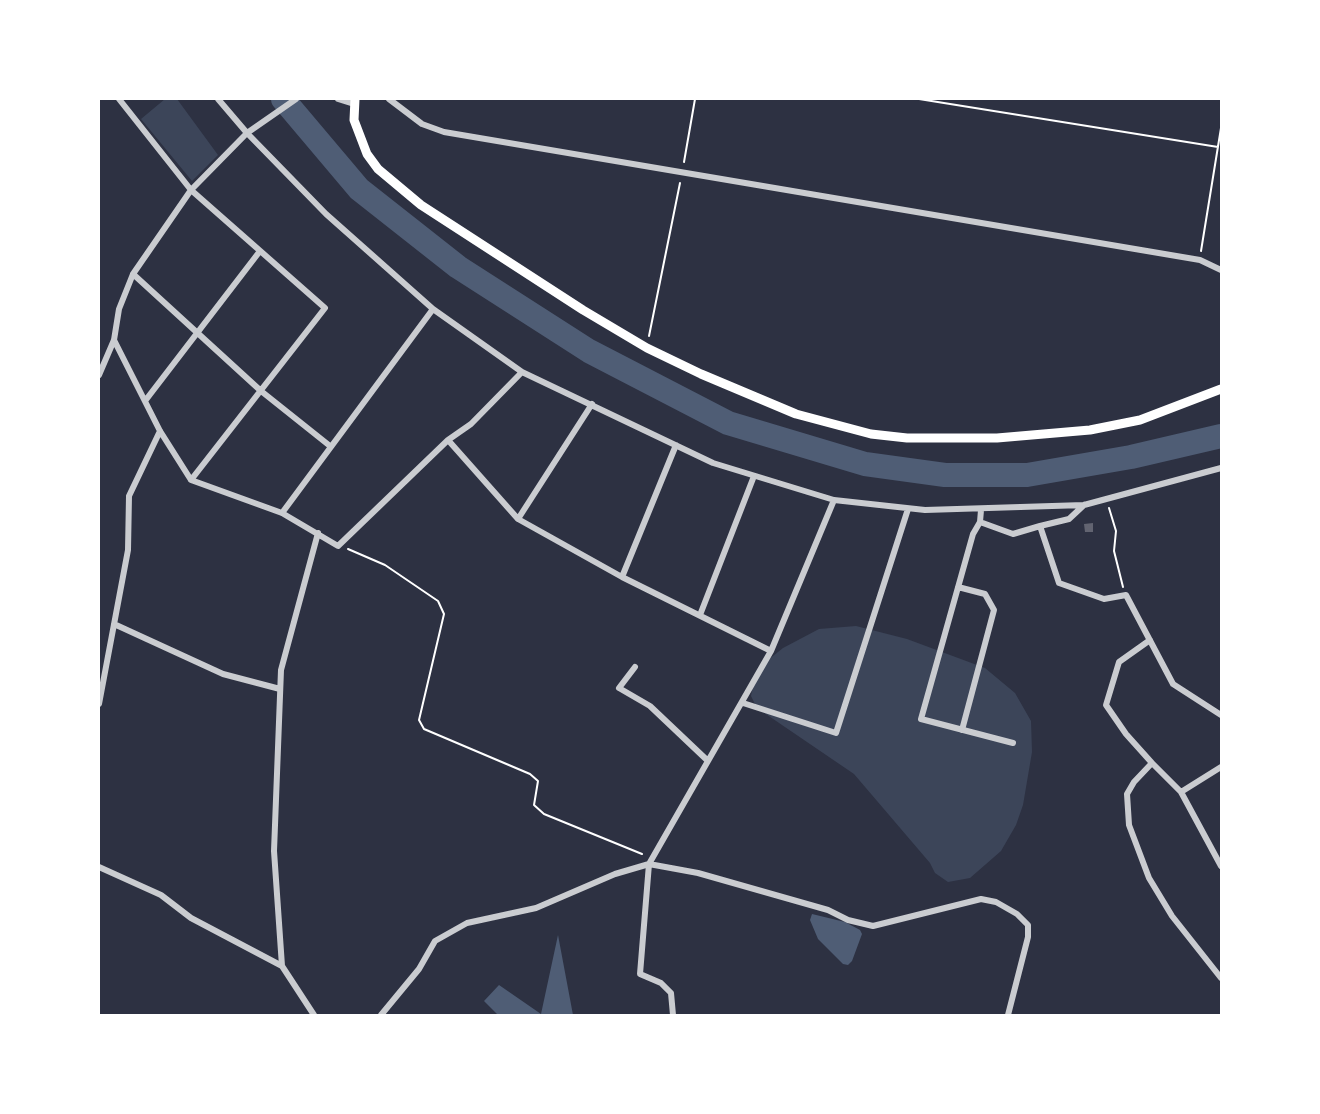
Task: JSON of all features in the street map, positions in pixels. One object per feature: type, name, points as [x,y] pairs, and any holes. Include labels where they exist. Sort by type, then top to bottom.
[{"type":"main road","points":[[354,101],[354,120],[367,154],[392,182],[498,257],[647,348],[701,374],[796,414],[833,426],[907,438],[997,438],[1090,430],[1140,420],[1221,389]]},
{"type":"street","points":[[119,99],[191,190],[325,308],[191,480]]},
{"type":"street","points":[[218,99],[326,214],[434,309],[522,372],[713,463],[834,500],[908,509],[981,510],[1084,505],[1221,468]]},
{"type":"street","points":[[99,375],[114,340],[119,309],[133,274],[191,190],[249,131],[296,99]]},
{"type":"street","points":[[338,99],[354,101]]},
{"type":"street","points":[[389,99],[422,124],[444,132],[1200,260],[1221,270]]},
{"type":"street","points":[[145,401],[260,251]]},
{"type":"street","points":[[133,274],[261,391],[330,446]]},
{"type":"street","points":[[282,513],[434,309]]},
{"type":"street","points":[[114,340],[160,431],[191,480],[282,513],[338,546],[448,440],[471,424],[522,372]]},
{"type":"street","points":[[518,519],[592,404]]},
{"type":"street","points":[[99,704],[128,550],[129,496],[160,431]]},
{"type":"street","points":[[448,440],[518,519],[622,576],[771,651]]},
{"type":"street","points":[[622,576],[676,445]]},
{"type":"street","points":[[699,615],[754,476]]},
{"type":"street","points":[[674,1015],[671,993],[661,984],[640,974],[648,864],[771,651],[834,500]]},
{"type":"street","points":[[980,522],[1012,534],[1069,519],[1084,505]]},
{"type":"street","points":[[743,703],[836,733],[908,509]]},
{"type":"street","points":[[981,510],[980,522],[973,534],[921,719],[1013,743]]},
{"type":"street","points":[[1040,526],[1059,583],[1104,599],[1126,595],[1173,684],[1221,715]]},
{"type":"street","points":[[282,966],[274,851],[280,670],[318,534]]},
{"type":"street","points":[[958,587],[985,594],[994,610],[962,730]]},
{"type":"street","points":[[114,624],[223,674],[280,689]]},
{"type":"street","points":[[1150,640],[1119,662],[1106,705],[1126,734],[1181,792],[1221,866]]},
{"type":"street","points":[[634,667],[619,688],[650,706],[708,761]]},
{"type":"street","points":[[1152,763],[1134,782],[1128,794],[1129,825],[1155,888],[1178,924],[1221,978]]},
{"type":"street","points":[[1181,792],[1221,767]]},
{"type":"street","points":[[381,1015],[418,969],[435,941],[467,923],[536,908],[615,874],[648,864],[698,873],[828,910],[848,920],[873,926],[981,899],[996,902],[1017,914],[1028,925],[1028,937],[1008,1015]]},
{"type":"street","points":[[99,867],[161,895],[191,918],[282,966],[314,1015]]},
{"type":"path","points":[[647,348],[695,99]]},
{"type":"path","points":[[919,99],[1218,147]]},
{"type":"path","points":[[1200,260],[1221,128]]},
{"type":"path","points":[[1107,499],[1116,531],[1114,551],[1126,595]]},
{"type":"path","points":[[338,546],[385,565],[438,601],[444,614],[419,720],[424,729],[530,774],[538,781],[534,805],[544,814],[641,853],[648,864]]},
{"type":"shaded area","points":[[165,99],[177,99],[218,155],[192,181],[141,119]]},
{"type":"shaded area","points":[[856,626],[907,639],[985,668],[1015,693],[1031,721],[1032,752],[1023,805],[1016,825],[1001,851],[970,878],[948,882],[935,873],[930,863],[854,774],[757,708],[751,696],[753,685],[763,664],[783,648],[819,629]]},
{"type":"shaded area","points":[[812,914],[845,922],[860,930],[862,934],[852,961],[848,965],[843,964],[818,939],[810,920]]},
{"type":"shaded area","points":[[558,935],[573,1015],[498,1015],[484,1001],[499,985],[541,1014]]},
{"type":"building","points":[[1093,523],[1093,532],[1085,532],[1084,524]]},
{"type":"waterway","points":[[283,99],[359,189],[458,267],[589,351],[728,423],[865,464],[945,475],[1027,475],[1131,457],[1221,436]]}]
